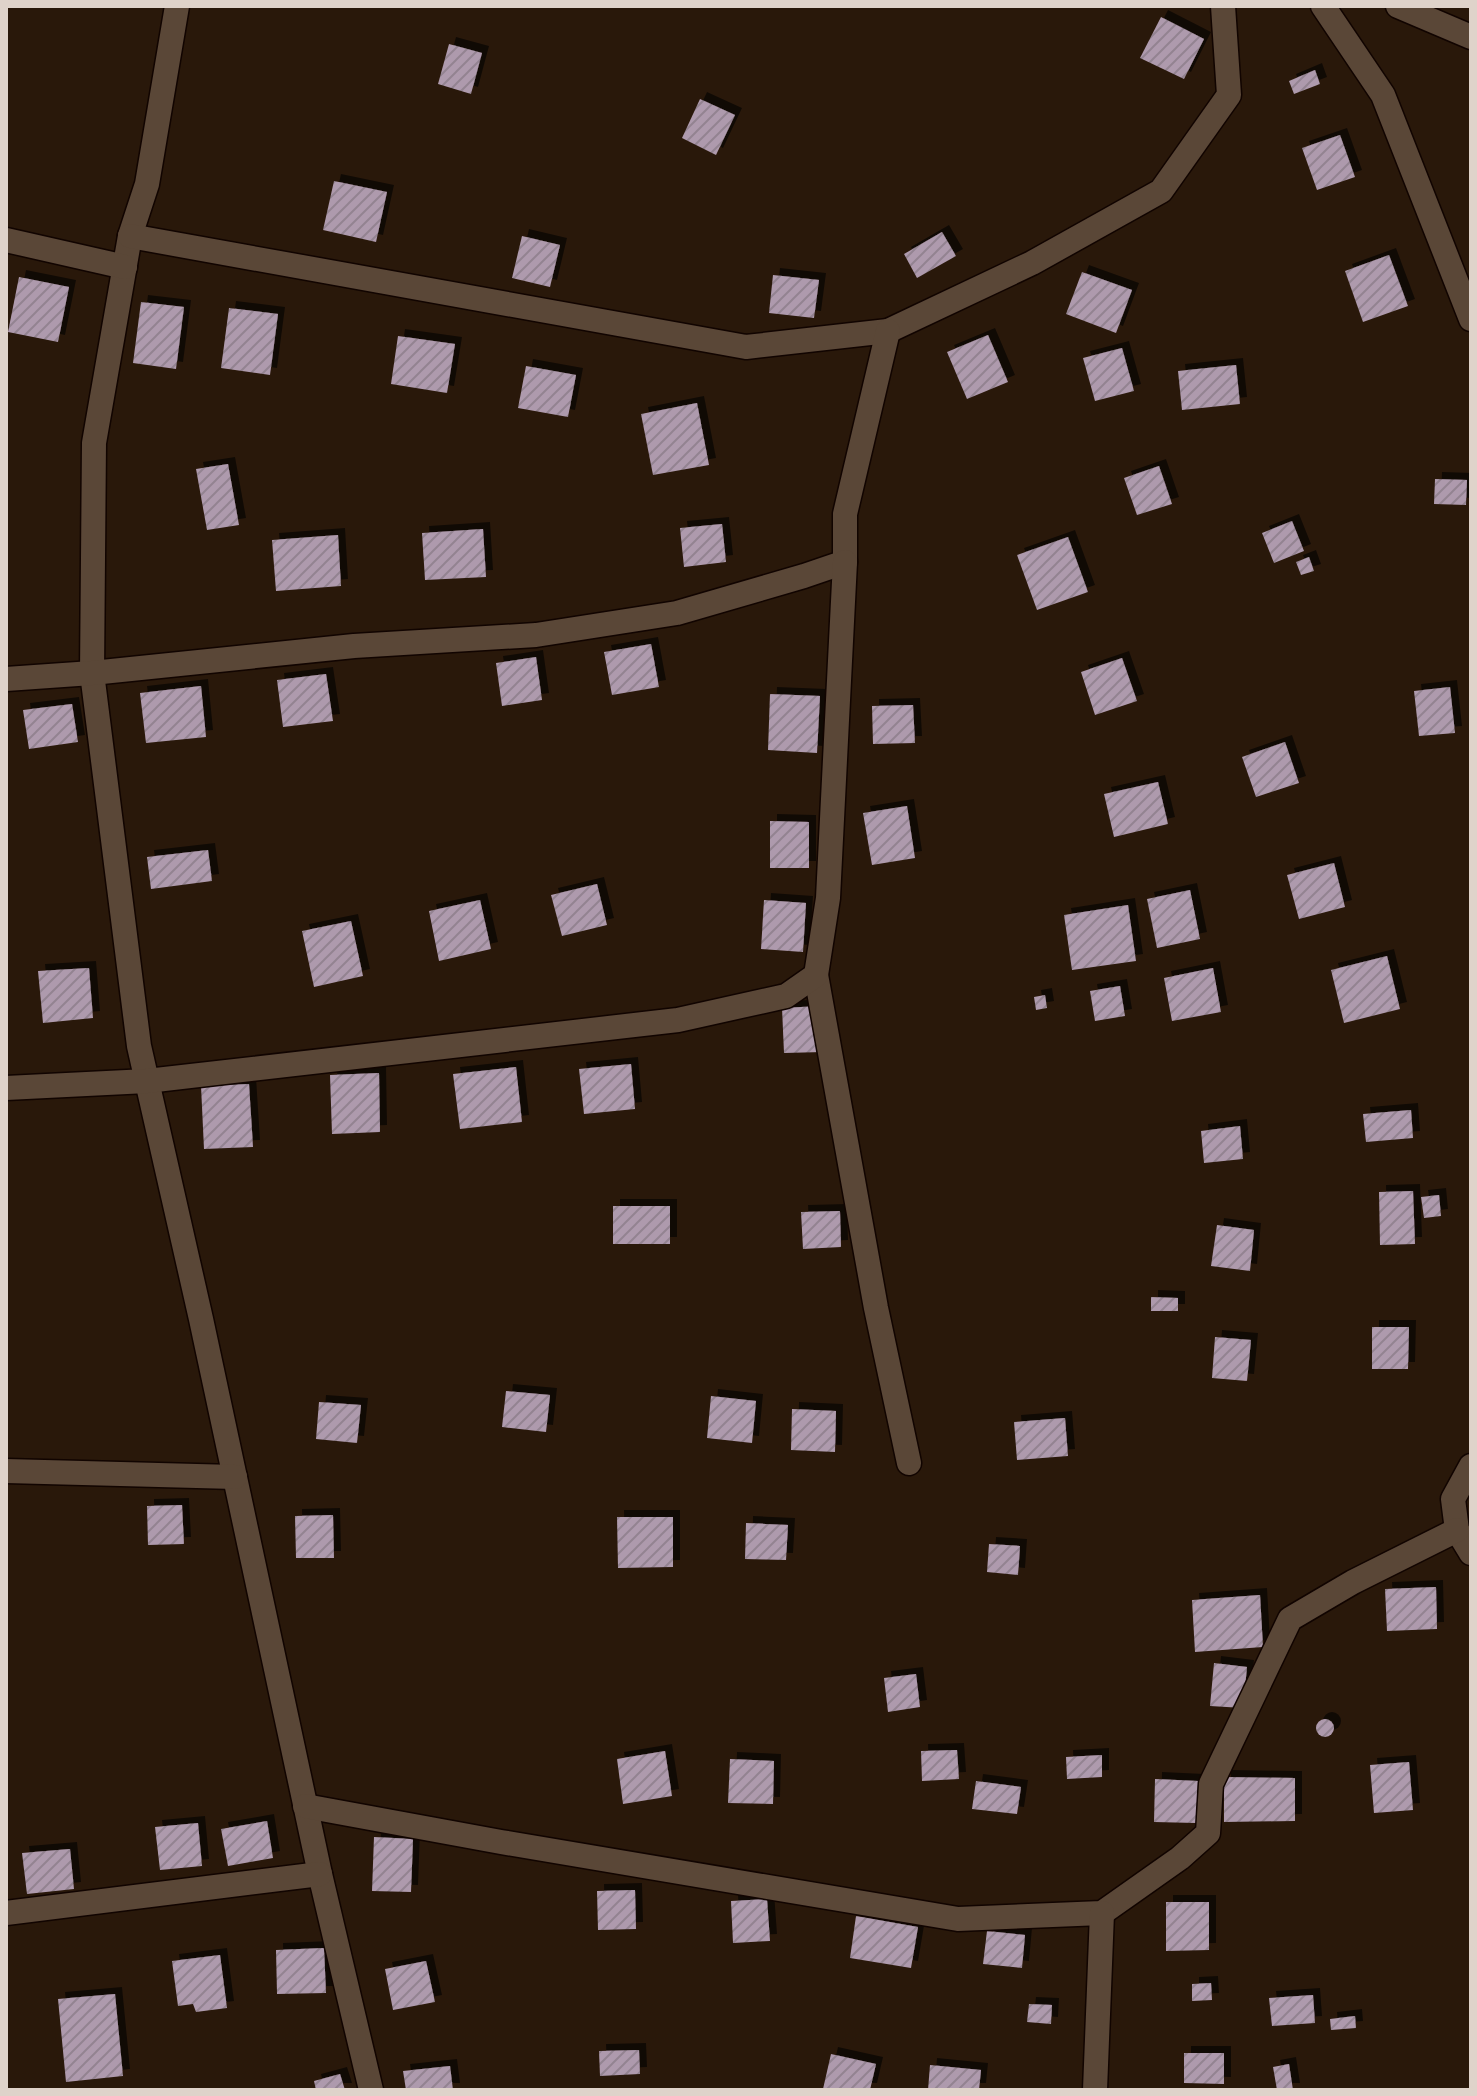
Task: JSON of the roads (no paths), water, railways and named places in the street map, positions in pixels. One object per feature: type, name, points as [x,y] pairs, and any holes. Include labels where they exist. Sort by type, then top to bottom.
[{"type":"street","points":[[177,6],[147,184],[130,236],[94,443],[92,673],[139,1046],[320,1874],[371,2090]]},
{"type":"street","points":[[130,236],[746,347],[888,331],[1032,263],[1161,191],[1229,95],[1223,6]]},
{"type":"street","points":[[1323,6],[1383,95],[1471,319]]},
{"type":"street","points":[[1398,6],[1471,37]]},
{"type":"street","points":[[6,240],[125,267]]},
{"type":"street","points":[[888,331],[845,514],[828,898],[816,975],[876,1308],[909,1463]]},
{"type":"street","points":[[6,679],[354,646],[551,632],[677,613],[845,562]]},
{"type":"street","points":[[6,1088],[147,1081],[678,1020],[786,996],[816,975]]},
{"type":"street","points":[[1471,1466],[1453,1499],[1457,1530],[1471,1553]]},
{"type":"street","points":[[6,1471],[235,1477]]},
{"type":"street","points":[[305,1806],[958,1919],[1102,1913],[1180,1858],[1208,1833],[1211,1784],[1290,1619],[1353,1582],[1457,1530]]},
{"type":"street","points":[[6,1913],[320,1874]]},
{"type":"street","points":[[1095,2090],[1102,1913]]}]
